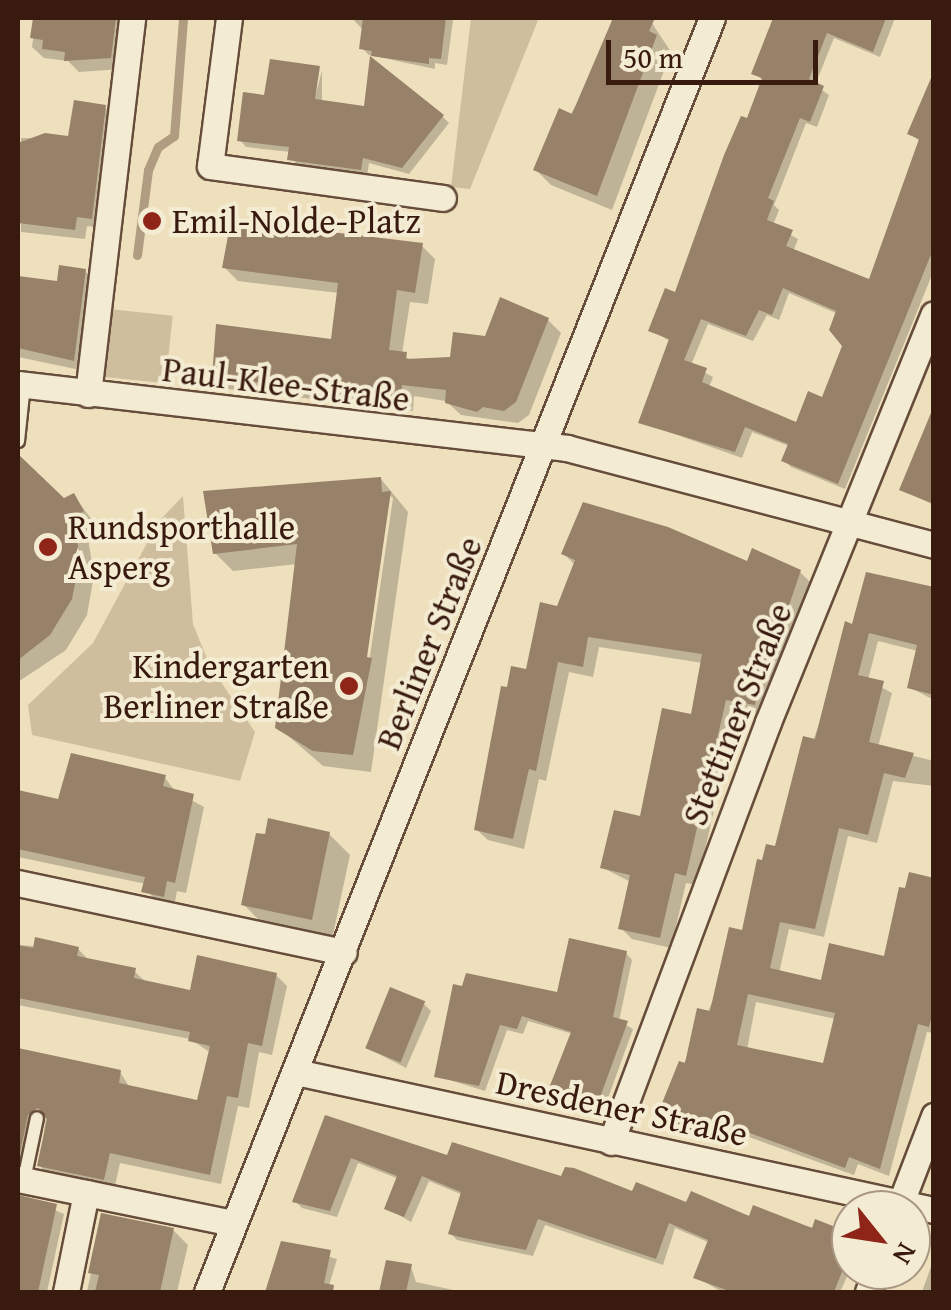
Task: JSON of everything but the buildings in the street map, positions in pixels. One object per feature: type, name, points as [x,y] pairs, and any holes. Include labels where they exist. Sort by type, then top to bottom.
[{"type":"street","points":[[88,394],[132,18]]},
{"type":"street","points":[[229,18],[210,166],[443,198]]},
{"type":"street","name":"Berliner Straße","points":[[207,1292],[547,447],[712,18]]},
{"type":"street","name":"Stettiner Straße","points":[[611,1142],[768,722],[934,314]]},
{"type":"street","name":"Paul-Klee-Straße","points":[[21,385],[547,447],[934,546]]},
{"type":"street","points":[[18,883],[344,952]]},
{"type":"street","name":"Dresdener Straße","points":[[296,1072],[831,1191]]},
{"type":"street","points":[[905,1190],[934,1116]]},
{"type":"street","points":[[20,1180],[233,1224]]},
{"type":"street","points":[[66,1292],[86,1193]]},
{"type":"lane","points":[[18,440],[21,385]]},
{"type":"lane","points":[[20,1180],[37,1118]]},
{"type":"shaded area","points":[[471,18],[539,18],[470,189],[451,187]]},
{"type":"shaded area","points":[[109,309],[173,316],[166,383],[102,377]]},
{"type":"shaded area","points":[[183,496],[193,624],[210,666],[255,732],[240,781],[32,735],[28,705],[93,643],[159,521]]},
{"type":"waterway","points":[[137,255],[148,170],[158,147],[174,136],[183,18]]},
{"type":"place","name":"Emil-Nolde-Platz","points":[[152,221]]},
{"type":"place","name":"Rundsporthalle Asperg","points":[[48,547]]},
{"type":"place","name":"Kindergarten Berliner Straße","points":[[349,686]]}]
